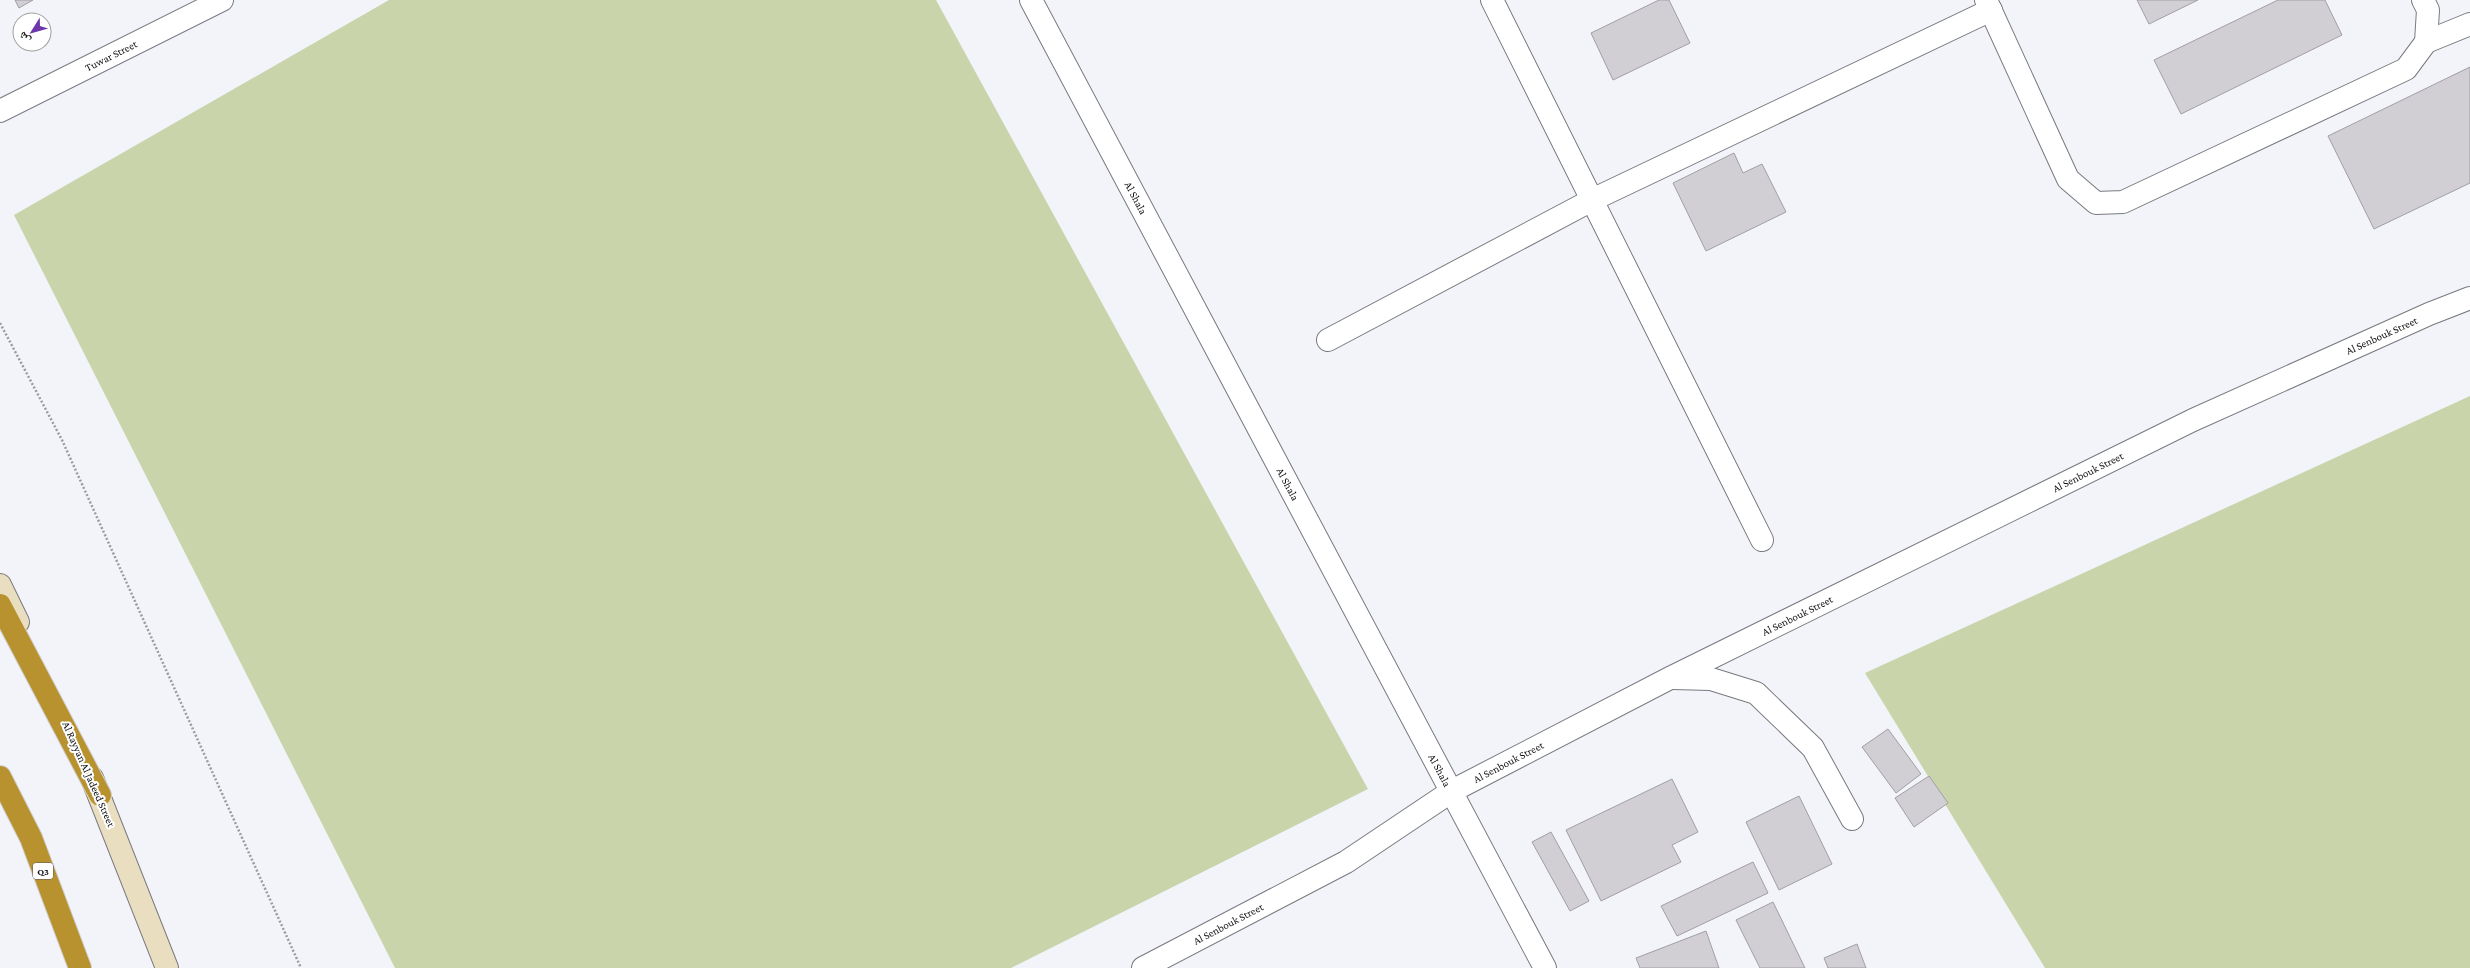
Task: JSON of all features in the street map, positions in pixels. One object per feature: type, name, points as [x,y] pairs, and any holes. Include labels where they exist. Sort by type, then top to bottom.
[{"type":"highway","points":[[0,605],[100,795]]},
{"type":"highway","name":"Q3","points":[[0,777],[31,838],[80,968]]},
{"type":"street","name":"Tuwar Street","points":[[0,111],[222,0]]},
{"type":"street","name":"Al Shala","points":[[1031,0],[1545,968]]},
{"type":"street","points":[[1492,0],[1762,540]]},
{"type":"street","points":[[2423,0],[2428,10],[2426,42]]},
{"type":"street","points":[[1328,340],[1592,200],[1988,5],[2068,179],[2096,203],[2123,202],[2406,69],[2426,42],[2470,24]]},
{"type":"street","name":"Al Senbouk Street","points":[[1143,968],[1346,862],[1452,791],[1670,678],[2193,420],[2429,314],[2470,298]]},
{"type":"street","name":"Al Rayyan Al Jadeed Street","points":[[0,585],[100,795],[167,968]]},
{"type":"street","points":[[1670,678],[1711,679],[1756,693],[1813,748],[1852,819]]},
{"type":"path","points":[[0,323],[62,440],[301,968]]},
{"type":"green space","points":[[389,0],[936,0],[1368,789],[1011,968],[395,968],[14,215]]},
{"type":"green space","points":[[2470,396],[2470,968],[2045,968],[1865,673]]},
{"type":"building","points":[[15,0],[33,0],[19,8]]},
{"type":"building","points":[[1659,0],[1669,0],[1690,43],[1613,80],[1591,33]]},
{"type":"building","points":[[2137,0],[2198,0],[2149,24]]},
{"type":"building","points":[[2278,0],[2325,0],[2342,35],[2181,114],[2154,60]]},
{"type":"building","points":[[2470,67],[2470,183],[2374,229],[2328,136]]},
{"type":"building","points":[[1734,153],[1743,173],[1762,164],[1786,212],[1706,251],[1673,183]]},
{"type":"building","points":[[1888,729],[1921,774],[1896,793],[1862,747]]},
{"type":"building","points":[[1929,776],[1948,803],[1914,827],[1895,798]]},
{"type":"building","points":[[1672,779],[1698,832],[1672,845],[1681,862],[1601,901],[1566,830]]},
{"type":"building","points":[[1799,796],[1832,864],[1779,890],[1746,822]]},
{"type":"building","points":[[1551,832],[1589,901],[1570,911],[1532,842]]},
{"type":"building","points":[[1753,862],[1768,893],[1677,936],[1661,906]]},
{"type":"building","points":[[1773,902],[1805,968],[1760,968],[1736,920]]},
{"type":"building","points":[[1706,931],[1719,968],[1640,968],[1636,958]]},
{"type":"building","points":[[1857,944],[1866,968],[1828,968],[1824,958]]}]
